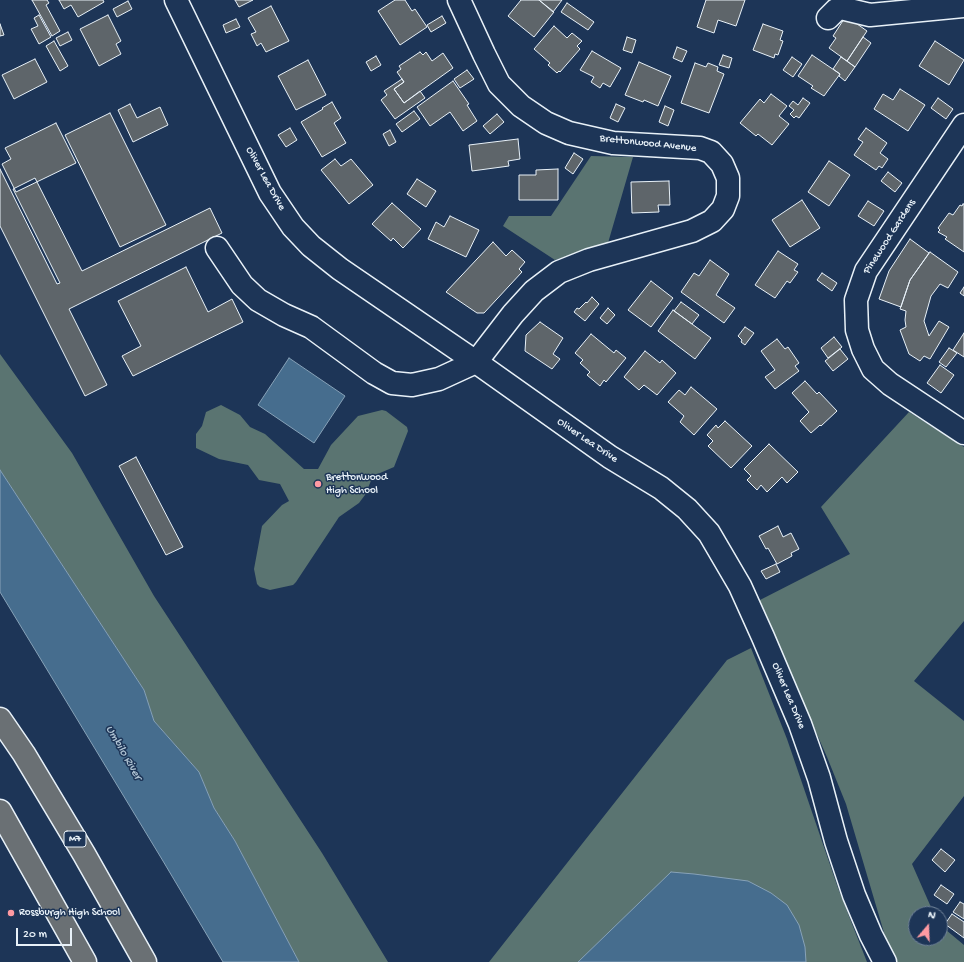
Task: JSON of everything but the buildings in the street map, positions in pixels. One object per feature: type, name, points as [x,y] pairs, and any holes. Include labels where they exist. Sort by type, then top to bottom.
[{"type":"highway","name":"M7","points":[[0,719],[24,754],[84,854],[145,962]]},
{"type":"highway","points":[[0,811],[85,962]]},
{"type":"street","name":"Oliver Lea Drive","points":[[176,0],[270,193],[293,227],[311,246],[340,269],[476,362],[610,457],[661,488],[687,509],[709,533],[740,586],[800,724],[819,778],[836,841],[854,895],[871,935],[885,962]]},
{"type":"street","name":"Brettonwood Avenue","points":[[458,0],[499,84],[521,106],[546,123],[569,133],[613,142],[700,148],[711,152],[722,164],[728,178],[728,196],[723,209],[712,221],[692,231],[589,260],[559,272],[534,291],[513,314],[476,362]]},
{"type":"street","points":[[828,18],[836,10],[841,8],[870,15],[964,6]]},
{"type":"street","name":"Pinewood Gardens","points":[[964,125],[866,271],[856,300],[857,330],[863,350],[873,369],[890,384],[964,433]]},
{"type":"street","points":[[217,248],[242,285],[258,300],[284,315],[312,327],[374,373],[392,383],[412,385],[439,379],[476,362]]},
{"type":"green space","points":[[591,156],[633,157],[608,243],[555,260],[503,226],[509,216],[551,216]]},
{"type":"green space","points":[[0,354],[72,453],[154,596],[322,853],[388,962],[299,962],[235,841],[214,808],[199,772],[154,721],[144,690],[0,470]]},
{"type":"green space","points":[[221,405],[240,415],[250,427],[265,434],[304,469],[318,469],[331,445],[358,416],[382,410],[386,411],[407,427],[408,431],[394,467],[373,476],[365,495],[359,503],[339,517],[293,585],[270,590],[260,587],[257,584],[254,569],[262,526],[282,505],[289,501],[280,484],[259,480],[248,465],[219,459],[196,448],[196,434],[202,426],[206,412]]},
{"type":"green space","points":[[909,412],[964,447],[964,621],[914,681],[964,721],[964,796],[912,864],[930,906],[908,906],[908,946],[948,946],[948,932],[964,945],[964,962],[896,962],[885,936],[846,804],[827,757],[758,601],[850,554],[821,507]]},
{"type":"green space","points":[[751,648],[787,739],[838,888],[867,962],[489,962],[727,660]]},
{"type":"water","points":[[289,358],[345,396],[314,443],[258,405]]},
{"type":"water","name":"Umbilo River","points":[[0,470],[144,690],[154,721],[199,772],[214,808],[235,841],[299,962],[223,962],[0,592]]},
{"type":"water","points":[[671,872],[748,881],[771,893],[787,905],[799,925],[805,947],[806,962],[578,962]]},
{"type":"place","name":"Brettonwood High School","points":[[318,484]]},
{"type":"place","name":"Rossburgh High School","points":[[11,913]]}]
